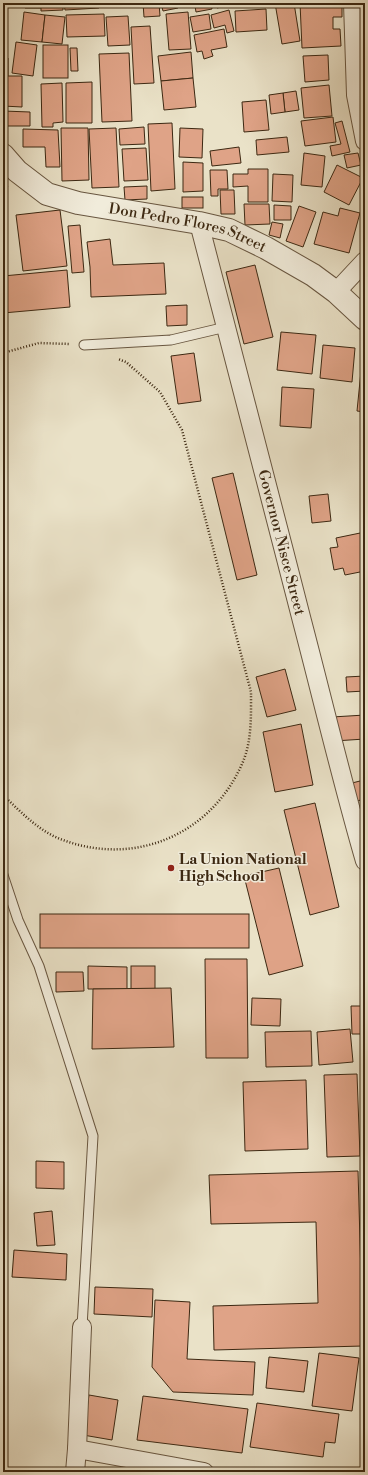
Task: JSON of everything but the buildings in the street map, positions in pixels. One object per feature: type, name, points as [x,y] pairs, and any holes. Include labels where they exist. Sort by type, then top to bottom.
[{"type":"street","points":[[353,3],[356,95],[365,141]]},
{"type":"street","name":"Don Pedro Flores Street","points":[[3,155],[17,171],[47,194],[78,203],[199,223],[229,230],[266,248],[313,275],[336,292],[365,319]]},
{"type":"street","name":"Governor Nisce Street","points":[[199,223],[303,622],[347,800],[365,862]]},
{"type":"street","points":[[336,292],[365,261]]},
{"type":"street","points":[[75,1472],[82,1327]]},
{"type":"street","points":[[77,1449],[204,1472]]},
{"type":"lane","points":[[84,345],[171,340],[226,327]]},
{"type":"lane","points":[[3,875],[18,920],[39,966],[93,1136],[82,1327]]},
{"type":"path","points":[[3,353],[39,343],[84,345],[126,362],[160,392],[182,430],[251,692],[252,728],[243,763],[226,795],[200,821],[169,839],[134,849],[98,849],[62,840],[31,822],[5,797],[3,793]]},
{"type":"place","name":"La Union National High School","points":[[171,868]]}]
